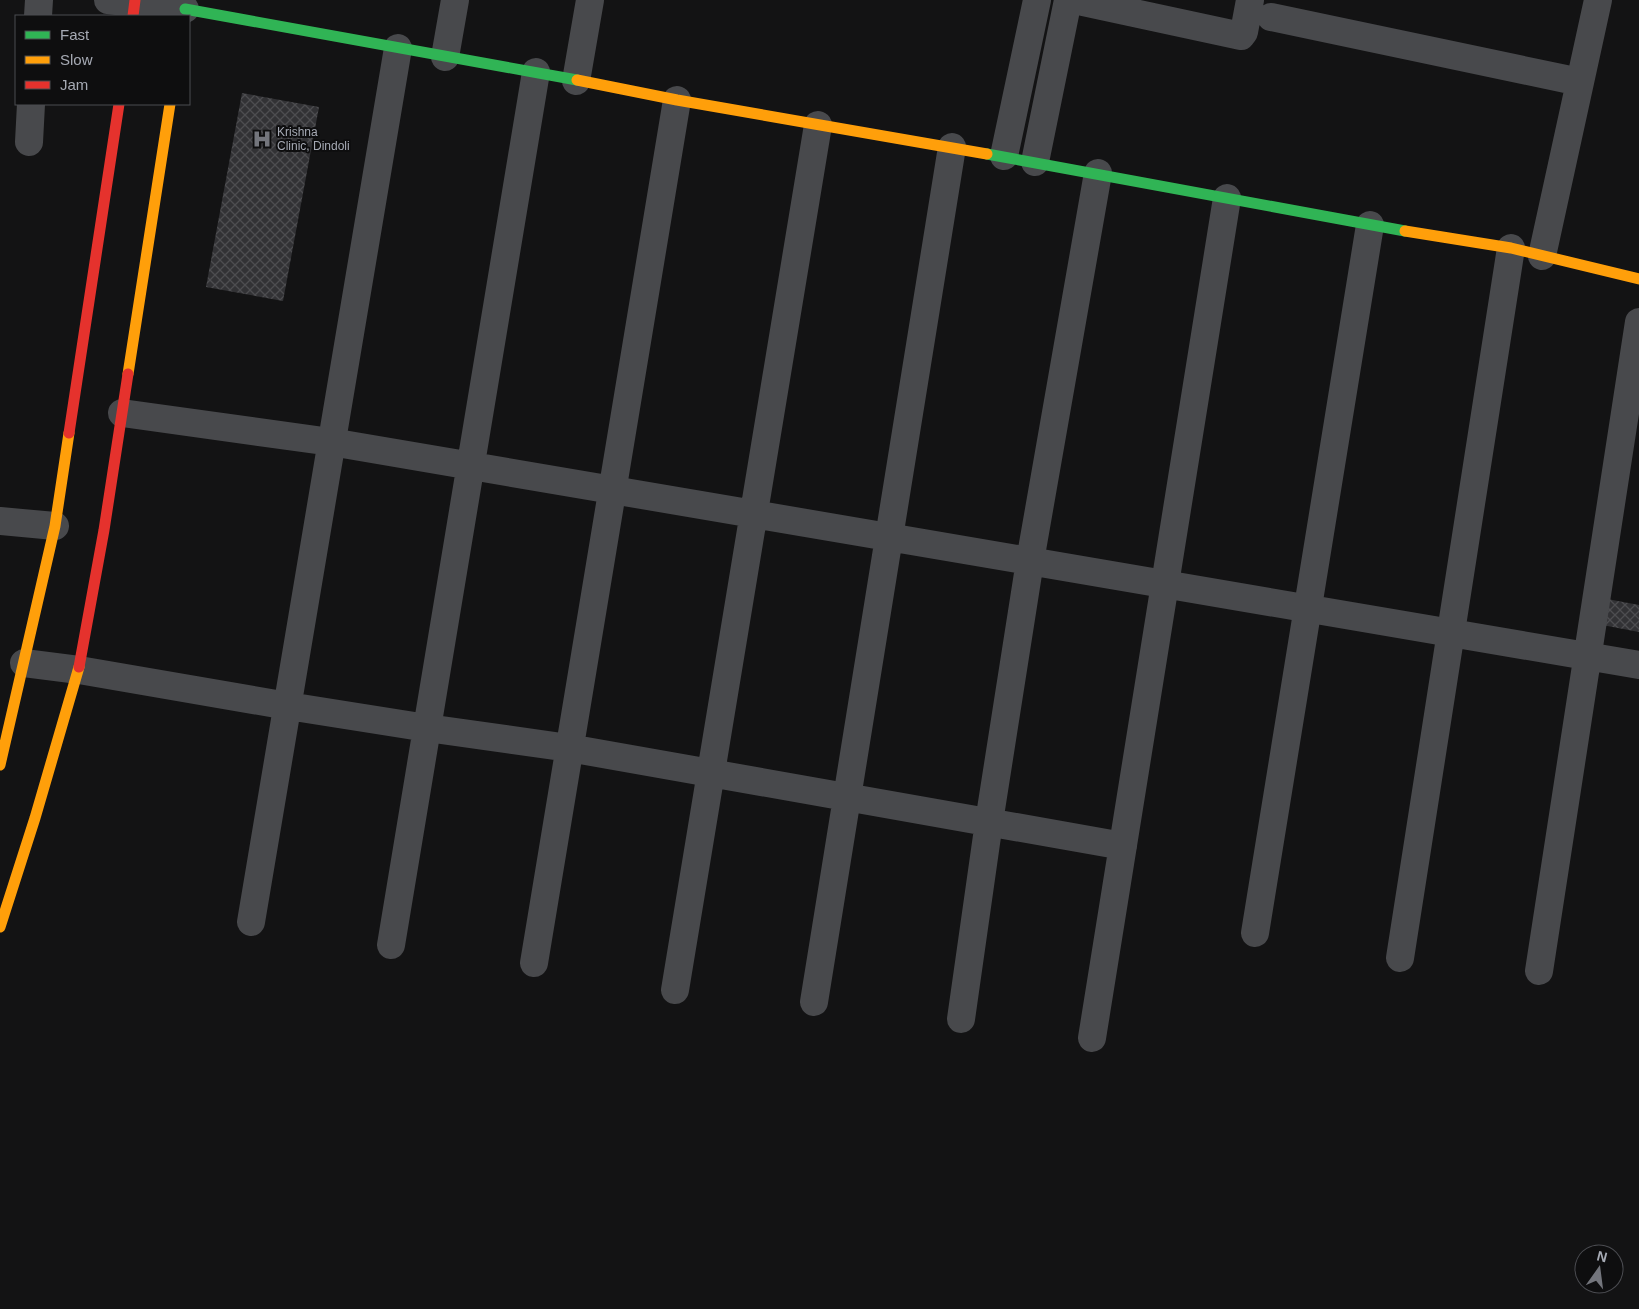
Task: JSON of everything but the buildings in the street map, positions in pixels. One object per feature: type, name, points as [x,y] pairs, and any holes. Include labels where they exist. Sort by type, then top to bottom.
[{"type":"street","points":[[38,15],[39,0]]},
{"type":"street","points":[[445,57],[455,0]]},
{"type":"street","points":[[576,81],[590,0]]},
{"type":"street","points":[[1004,156],[1036,0]]},
{"type":"street","points":[[1035,162],[1080,1],[1169,10],[1241,36],[1250,0]]},
{"type":"street","points":[[1542,256],[1598,0]]},
{"type":"street","points":[[128,5],[185,8],[445,57],[536,72],[677,100],[1098,173],[1370,225],[1511,248],[1639,279]]},
{"type":"street","points":[[1271,17],[1580,82]]},
{"type":"street","points":[[251,922],[398,48]]},
{"type":"street","points":[[391,945],[536,72]]},
{"type":"street","points":[[534,963],[677,100]]},
{"type":"street","points":[[29,142],[31,105]]},
{"type":"street","points":[[0,765],[55,526],[119,105]]},
{"type":"street","points":[[0,927],[79,670],[104,530],[170,105]]},
{"type":"street","points":[[675,990],[818,125]]},
{"type":"street","points":[[814,1002],[952,147]]},
{"type":"street","points":[[961,1020],[989,822],[1030,561],[1098,173]]},
{"type":"street","points":[[1092,1038],[1227,198]]},
{"type":"street","points":[[1255,933],[1370,225]]},
{"type":"street","points":[[1400,958],[1511,248]]},
{"type":"street","points":[[1539,971],[1639,322]]},
{"type":"street","points":[[122,413],[331,442],[1639,665]]},
{"type":"street","points":[[0,521],[55,526]]},
{"type":"street","points":[[24,663],[79,670],[427,728],[569,748],[1123,846]]},
{"type":"traffic: fast","points":[[185,9],[577,80]]},
{"type":"traffic: fast","points":[[987,154],[1405,231]]},
{"type":"traffic: slow","points":[[577,80],[677,100],[987,154]]},
{"type":"traffic: slow","points":[[128,374],[170,105]]},
{"type":"traffic: slow","points":[[1405,231],[1511,248],[1639,279]]},
{"type":"traffic: slow","points":[[0,765],[55,526],[69,433]]},
{"type":"traffic: slow","points":[[0,927],[35,818],[79,667]]},
{"type":"traffic: jam","points":[[133,15],[135,0]]},
{"type":"traffic: jam","points":[[69,433],[119,105]]},
{"type":"traffic: jam","points":[[79,667],[104,530],[128,374]]},
{"type":"place","name":"Krishna Clinic, Dindoli","points":[[262,139]]}]
